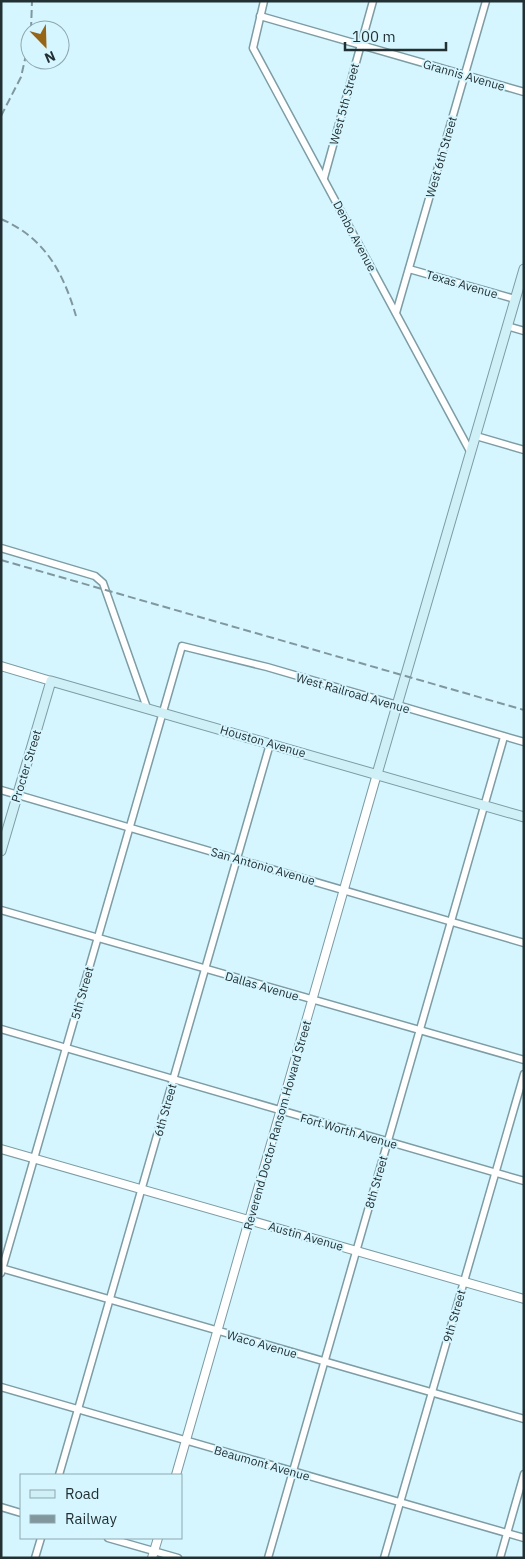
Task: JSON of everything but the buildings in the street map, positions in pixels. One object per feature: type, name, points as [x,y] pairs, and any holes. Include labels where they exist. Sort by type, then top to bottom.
[{"type":"main road","points":[[377,774],[524,269]]},
{"type":"main road","name":"Houston Avenue","points":[[51,681],[524,817]]},
{"type":"main road","name":"Procter Street","points":[[1,851],[51,681]]},
{"type":"street","name":"Denbo Avenue","points":[[264,1],[253,48],[471,453]]},
{"type":"street","name":"West 5th Street","points":[[324,178],[373,1]]},
{"type":"street","name":"West 6th Street","points":[[396,313],[486,1]]},
{"type":"street","name":"Grannis Avenue","points":[[260,16],[524,92]]},
{"type":"street","name":"Texas Avenue","points":[[409,268],[515,299]]},
{"type":"street","points":[[507,326],[524,331]]},
{"type":"street","points":[[476,436],[524,450]]},
{"type":"street","points":[[1,548],[95,576],[103,583],[147,708]]},
{"type":"street","name":"West Railroad Avenue","points":[[163,713],[182,646],[267,667],[524,742]]},
{"type":"street","name":"Houston Avenue","points":[[1,666],[51,681]]},
{"type":"street","name":"5th Street","points":[[2,1270],[163,713]]},
{"type":"street","name":"8th Street","points":[[268,1558],[504,737]]},
{"type":"street","name":"6th Street","points":[[59,1474],[270,744]]},
{"type":"street","name":"Reverend Doctor Ransom Howard Street","points":[[176,1474],[377,774]]},
{"type":"street","name":"San Antonio Avenue","points":[[1,790],[524,943]]},
{"type":"street","name":"Dallas Avenue","points":[[1,910],[524,1060]]},
{"type":"street","name":"Fort Worth Avenue","points":[[1,1030],[524,1181]]},
{"type":"street","name":"9th Street","points":[[384,1558],[524,1074]]},
{"type":"street","name":"Austin Avenue","points":[[1,1149],[524,1299]]},
{"type":"street","name":"Waco Avenue","points":[[2,1270],[524,1419]]},
{"type":"street","name":"Beaumont Avenue","points":[[1,1387],[524,1538]]},
{"type":"street","points":[[500,1558],[524,1474]]},
{"type":"street","points":[[1,1507],[20,1513]]},
{"type":"street","points":[[35,1558],[41,1539]]},
{"type":"street","points":[[111,1539],[153,1554],[178,1558]]},
{"type":"street","points":[[153,1554],[158,1539]]},
{"type":"railway","points":[[31,20],[32,1]]},
{"type":"railway","points":[[1,116],[21,77],[23,70]]},
{"type":"railway","points":[[1,219],[16,227],[41,246],[58,271],[76,316]]},
{"type":"railway","points":[[1,560],[524,710]]}]
